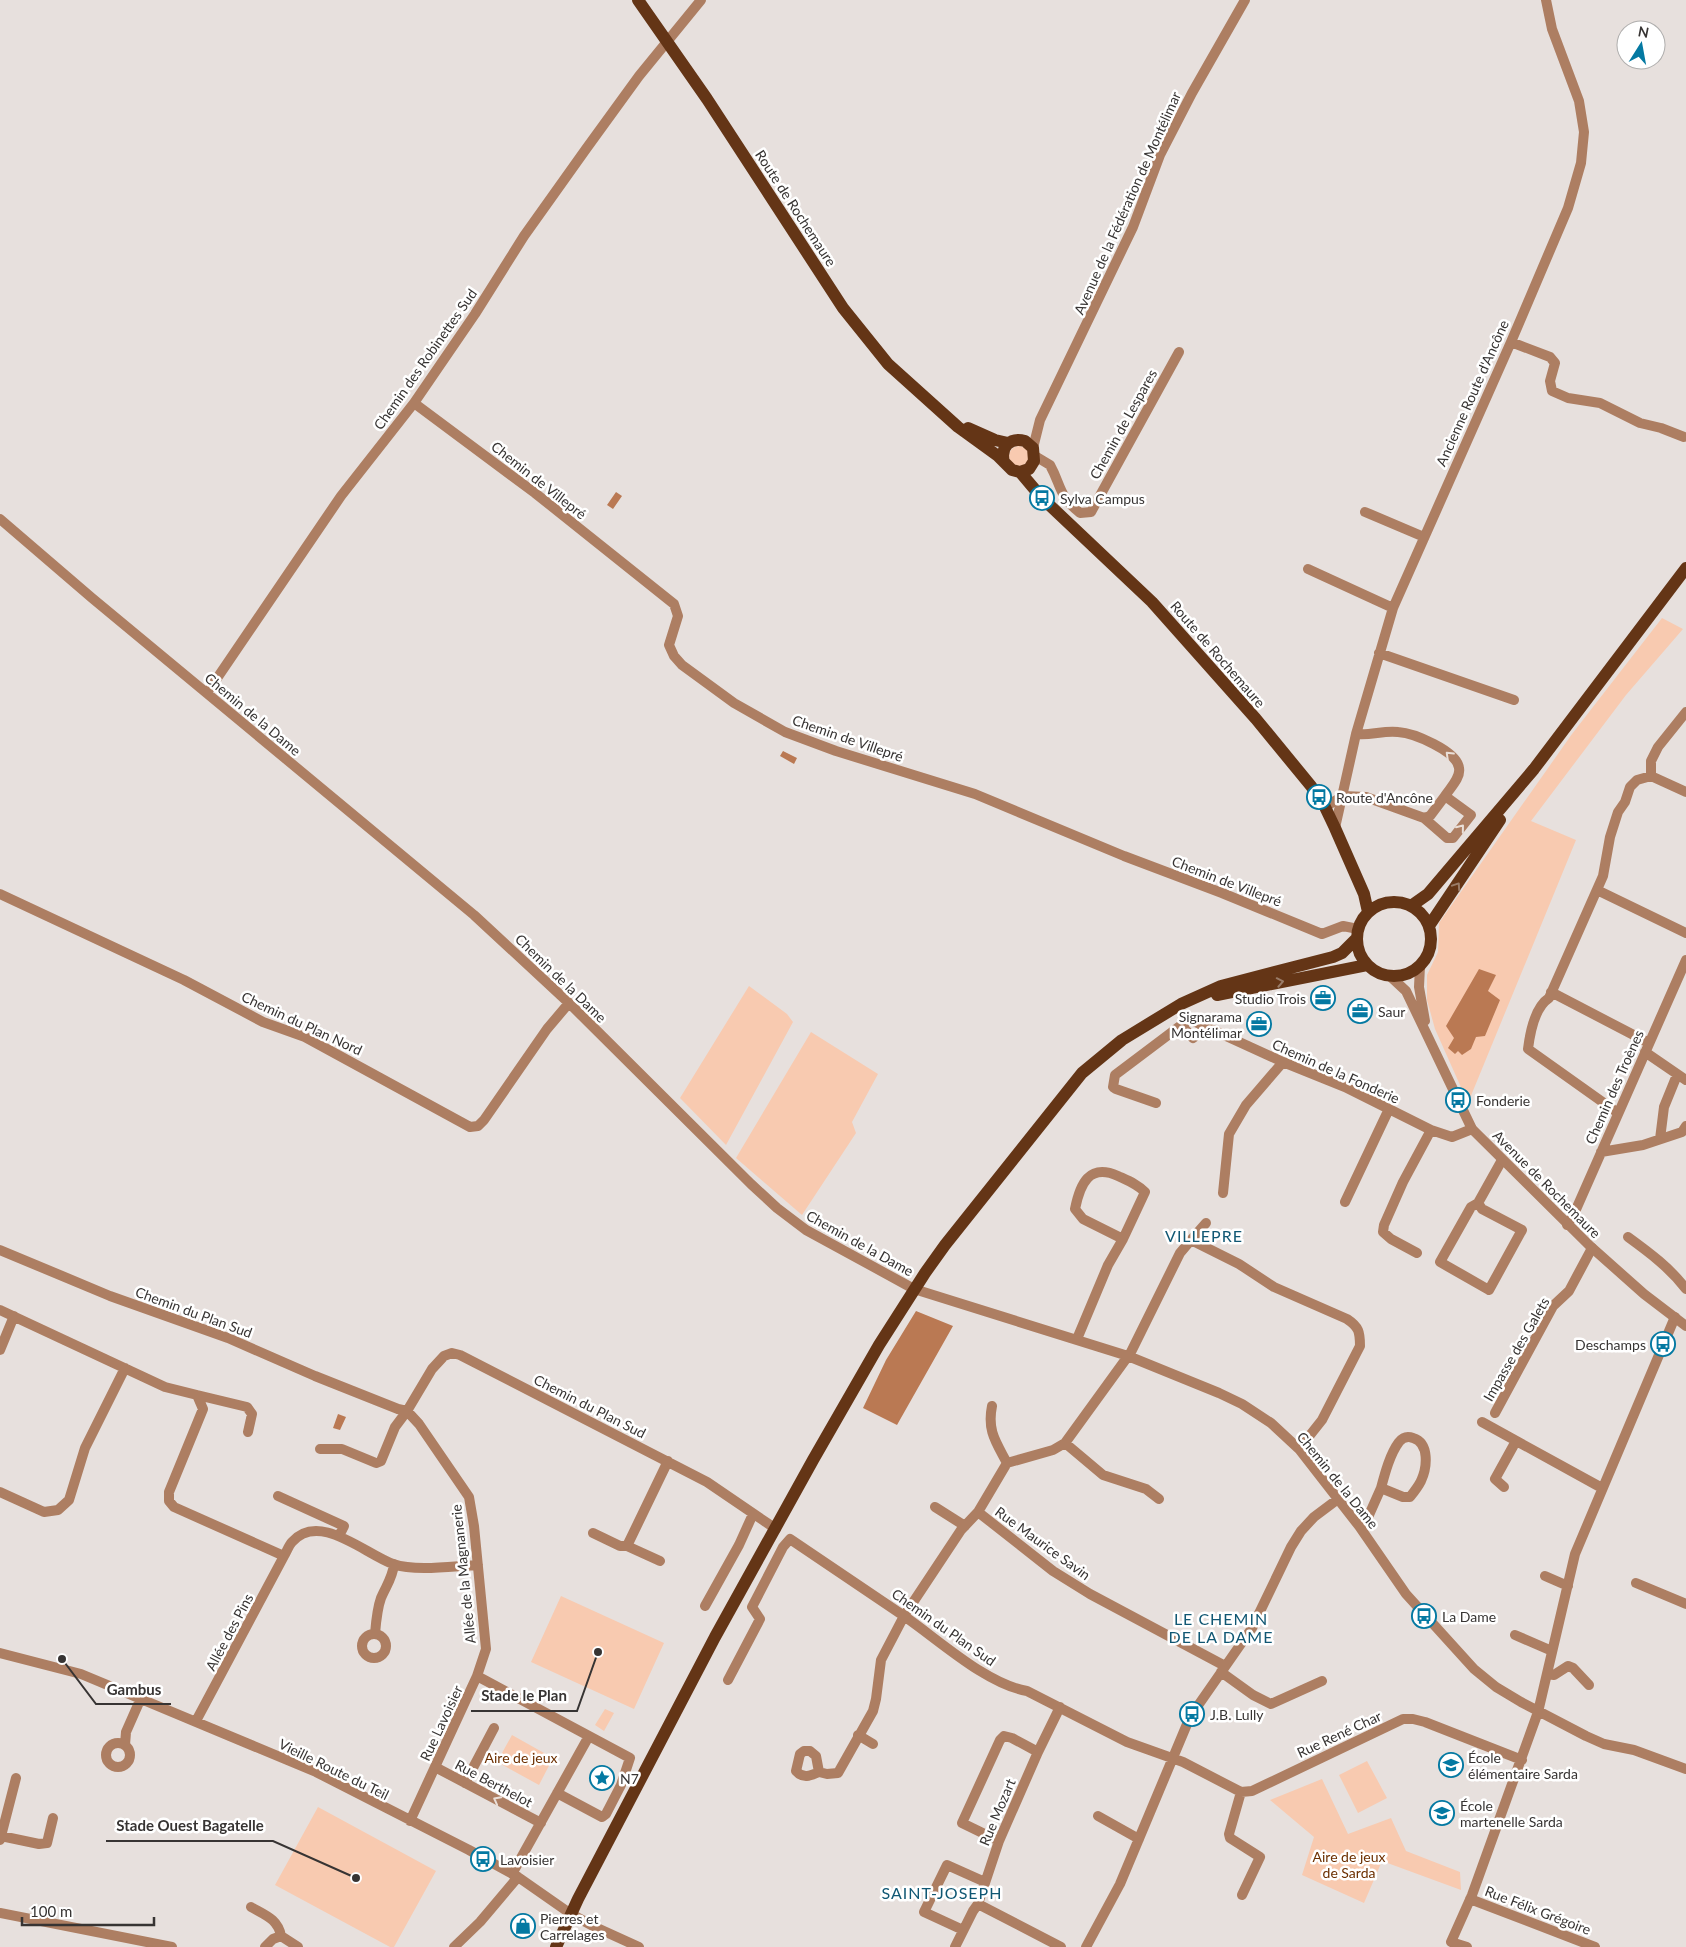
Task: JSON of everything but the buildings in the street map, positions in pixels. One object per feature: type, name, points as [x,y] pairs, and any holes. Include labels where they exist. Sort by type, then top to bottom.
[{"type":"main road","name":"Route de Rochemaure","points":[[638,0],[707,99],[843,308],[868,340],[888,364],[948,418],[1004,462]]},
{"type":"main road","name":"Route de Rochemaure","points":[[948,418],[995,440],[1008,443]]},
{"type":"main road","points":[[1021,440],[1028,442],[1033,457],[1025,471],[1020,472],[1009,468],[1004,462],[1003,452],[1008,443],[1021,440]]},
{"type":"main road","name":"Route de Rochemaure","points":[[1033,457],[1060,514]]},
{"type":"main road","name":"Route de Rochemaure","points":[[1020,472],[1060,514],[1152,602],[1277,744],[1325,807],[1364,894],[1368,912]]},
{"type":"main road","points":[[1411,906],[1428,894],[1452,868],[1534,769],[1686,568]]},
{"type":"main road","points":[[1429,926],[1534,769]]},
{"type":"main road","name":"Route de Rochemaure","points":[[1335,828],[1368,889],[1383,903]]},
{"type":"main road","points":[[1392,902],[1411,906],[1424,918],[1429,926],[1431,936],[1427,957],[1420,966],[1402,976],[1391,977],[1374,971],[1367,965],[1357,949],[1357,934],[1362,919],[1368,912],[1383,903],[1392,902]]},
{"type":"main road","points":[[556,1947],[571,1914],[711,1646],[854,1388],[914,1289],[945,1244],[1082,1073],[1122,1040],[1181,1004],[1221,986],[1342,953],[1357,934]]},
{"type":"main road","points":[[1181,1004],[1367,965]]},
{"type":"street","name":"Chemin des Robinettes Sud","points":[[206,693],[341,496],[414,403],[475,314],[530,228],[634,83],[701,0]]},
{"type":"street","name":"Avenue de la Fédération de Montélimar","points":[[1033,457],[1040,420],[1133,227],[1160,155],[1245,0]]},
{"type":"street","name":"Ancienne Route d'Ancône","points":[[1335,828],[1356,734],[1393,608],[1568,208],[1581,163],[1584,132],[1579,101],[1552,29],[1546,0]]},
{"type":"street","points":[[1511,342],[1550,357],[1555,363],[1550,381],[1552,391],[1568,398],[1600,403],[1640,423],[1662,428],[1684,437]]},
{"type":"street","name":"Chemin de Lespares","points":[[1033,457],[1050,465],[1060,490],[1068,503],[1080,513],[1091,512],[1179,352]]},
{"type":"street","name":"Chemin de Villepré","points":[[414,403],[535,493],[674,604],[678,616],[669,645],[674,656],[682,665],[743,708],[785,732],[836,751],[975,794],[1124,856],[1322,934],[1344,926],[1357,934]]},
{"type":"street","name":"Avenue de la Fédération de Montélimar","points":[[1021,440],[1040,420]]},
{"type":"street","points":[[1364,512],[1424,537]]},
{"type":"street","name":"Chemin de la Dame","points":[[0,519],[92,598],[474,915],[569,1003],[777,1208],[806,1230],[914,1289],[1128,1356],[1242,1404],[1271,1423],[1299,1449],[1358,1526],[1406,1594],[1474,1669],[1496,1687],[1538,1712],[1604,1744],[1634,1750],[1686,1769]]},
{"type":"street","points":[[1308,569],[1393,608]]},
{"type":"street","points":[[1379,653],[1514,700]]},
{"type":"street","points":[[1651,776],[1651,761],[1658,747],[1686,712]]},
{"type":"street","points":[[1356,734],[1405,732],[1442,748],[1454,758],[1459,768],[1458,777],[1430,816],[1424,818]]},
{"type":"street","points":[[1618,1113],[1528,1049],[1540,1008],[1551,992],[1603,876],[1613,829],[1630,787],[1637,780],[1651,776],[1686,792]]},
{"type":"street","points":[[1325,807],[1343,796],[1356,795],[1378,800],[1424,818],[1447,838],[1453,838],[1471,815],[1445,796]]},
{"type":"street","points":[[1597,890],[1686,933]]},
{"type":"street","name":"Chemin du Plan Nord","points":[[0,894],[184,980],[263,1022],[305,1038],[470,1127],[478,1126],[484,1120],[547,1028],[564,1006],[569,1003]]},
{"type":"street","name":"Chemin des Troènes","points":[[1567,1225],[1574,1214],[1686,960]]},
{"type":"street","name":"Avenue de Rochemaure","points":[[1420,966],[1419,986],[1426,1032]]},
{"type":"street","name":"Avenue de Rochemaure","points":[[1391,977],[1406,991],[1472,1129],[1567,1225],[1644,1294],[1686,1326]]},
{"type":"street","points":[[1551,992],[1647,1048],[1682,1078],[1664,1107],[1660,1139]]},
{"type":"street","name":"Chemin de la Fonderie","points":[[1181,1025],[1191,1020],[1208,1027],[1283,1062],[1345,1087],[1431,1130],[1452,1137],[1472,1129]]},
{"type":"street","points":[[1156,1103],[1113,1087],[1115,1075],[1181,1025],[1193,1038],[1208,1027]]},
{"type":"street","points":[[1223,1194],[1229,1134],[1246,1105],[1283,1062]]},
{"type":"street","points":[[1345,1202],[1389,1110]]},
{"type":"street","points":[[1600,1152],[1643,1145],[1682,1132],[1686,1126]]},
{"type":"street","points":[[1417,1253],[1391,1239],[1383,1232],[1384,1225],[1403,1182],[1431,1130]]},
{"type":"street","points":[[1478,1203],[1482,1209],[1522,1230],[1489,1290],[1440,1262],[1471,1207],[1478,1203],[1502,1160]]},
{"type":"street","points":[[1077,1339],[1108,1265],[1123,1239],[1145,1192],[1137,1184],[1107,1171],[1097,1172],[1088,1177],[1077,1197],[1074,1209],[1083,1219],[1123,1239]]},
{"type":"street","points":[[819,1772],[828,1774],[838,1773],[873,1711],[881,1660],[904,1616],[965,1526],[978,1512],[1007,1463],[1053,1450],[1065,1443],[1128,1356],[1180,1254],[1206,1223]]},
{"type":"street","points":[[1628,1238],[1653,1255],[1678,1278],[1686,1289]]},
{"type":"street","points":[[1191,1240],[1240,1264],[1274,1287],[1347,1319],[1358,1326],[1360,1346],[1322,1420],[1299,1449]]},
{"type":"street","name":"Impasse des Galets","points":[[1495,1413],[1554,1306],[1569,1290],[1592,1248]]},
{"type":"street","name":"Chemin du Plan Sud","points":[[0,1250],[110,1296],[204,1328],[315,1376],[407,1411],[419,1424]]},
{"type":"street","points":[[0,1310],[165,1387],[247,1407],[252,1414],[248,1432]]},
{"type":"street","points":[[0,1350],[14,1316]]},
{"type":"street","points":[[1467,1947],[1450,1942],[1470,1899],[1538,1712],[1575,1554],[1675,1317]]},
{"type":"street","name":"Chemin du Plan Sud","points":[[407,1411],[432,1368],[444,1356],[452,1353],[460,1355],[707,1482],[776,1529]]},
{"type":"street","points":[[0,1492],[44,1512],[58,1510],[69,1500],[85,1448],[125,1368]]},
{"type":"street","points":[[197,1395],[203,1410],[169,1492],[169,1501],[174,1507],[284,1556]]},
{"type":"street","points":[[992,1406],[989,1424],[991,1434],[1007,1463]]},
{"type":"street","points":[[320,1449],[342,1449],[376,1463],[381,1461],[395,1426],[407,1411]]},
{"type":"street","points":[[1482,1422],[1602,1488]]},
{"type":"street","name":"Allée de la Magnanerie","points":[[419,1424],[469,1497],[486,1649],[477,1676]]},
{"type":"street","points":[[1358,1526],[1369,1515],[1381,1488],[1385,1470],[1400,1441],[1406,1437],[1412,1437],[1422,1442],[1425,1448],[1423,1475],[1410,1498],[1381,1488]]},
{"type":"street","points":[[1504,1488],[1495,1479],[1516,1441]]},
{"type":"street","points":[[1065,1443],[1103,1475],[1146,1489],[1159,1499]]},
{"type":"street","points":[[627,1546],[668,1461]]},
{"type":"street","points":[[278,1496],[344,1526],[339,1536],[394,1564],[429,1568],[478,1565]]},
{"type":"street","points":[[1086,1947],[1120,1884],[1190,1717],[1252,1628],[1291,1547],[1301,1531],[1314,1517],[1338,1499]]},
{"type":"street","points":[[935,1507],[965,1526]]},
{"type":"street","name":"Rue Maurice Savin","points":[[978,1512],[1053,1571],[1223,1669],[1253,1695],[1271,1704],[1322,1681]]},
{"type":"street","points":[[705,1606],[739,1545],[753,1514]]},
{"type":"street","name":"Allée des Pins","points":[[196,1721],[292,1542],[302,1534],[315,1531],[339,1536]]},
{"type":"street","points":[[593,1533],[620,1546],[627,1546],[660,1561]]},
{"type":"street","name":"Chemin du Plan Sud","points":[[728,1680],[760,1619],[752,1607],[790,1539],[984,1673],[1017,1689],[1028,1691],[1127,1742],[1172,1758]]},
{"type":"street","points":[[375,1634],[381,1599],[394,1572],[394,1564]]},
{"type":"street","points":[[1545,1576],[1568,1586]]},
{"type":"street","points":[[1636,1583],[1686,1604]]},
{"type":"street","points":[[1515,1635],[1552,1651]]},
{"type":"street","name":"Vieille Route du Teil","points":[[0,1653],[80,1674],[316,1772],[515,1876],[571,1914],[595,1927],[640,1947]]},
{"type":"street","points":[[1547,1674],[1554,1675],[1568,1666],[1573,1668],[1589,1685]]},
{"type":"street","name":"Rue Lavoisier","points":[[410,1821],[477,1676],[630,1758],[621,1784],[606,1814],[602,1816],[557,1792]]},
{"type":"street","points":[[125,1745],[126,1732],[141,1698]]},
{"type":"street","name":"Rue Mozart","points":[[955,1947],[978,1904],[999,1841],[1060,1707]]},
{"type":"street","name":"Rue René Char","points":[[1241,1792],[1252,1791],[1403,1719],[1424,1722],[1522,1760]]},
{"type":"street","points":[[465,1783],[494,1728]]},
{"type":"street","points":[[858,1735],[873,1744]]},
{"type":"street","points":[[454,1947],[480,1922],[515,1876],[541,1822],[589,1736]]},
{"type":"street","points":[[999,1841],[962,1823],[1000,1740],[1004,1736],[1012,1738],[1038,1752]]},
{"type":"street","points":[[1172,1758],[1241,1792],[1229,1834],[1230,1838],[1260,1857],[1242,1895]]},
{"type":"street","name":"Rue Berthelot","points":[[435,1767],[541,1822]]},
{"type":"street","points":[[16,1778],[1,1838],[39,1844],[47,1843],[53,1818]]},
{"type":"street","points":[[1098,1816],[1139,1839]]},
{"type":"street","points":[[963,1930],[924,1912],[947,1865],[985,1882]]},
{"type":"street","name":"Rue Félix Grégoire","points":[[1470,1899],[1595,1947]]},
{"type":"street","points":[[978,1904],[1062,1947]]},
{"type":"street","points":[[251,1907],[274,1920],[280,1928],[281,1936],[298,1947]]},
{"type":"street","points":[[0,1913],[172,1947]]},
{"type":"street","points":[[265,1947],[273,1939],[281,1936]]},
{"type":"green space","points":[[1019,446],[1026,449],[1029,456],[1026,463],[1019,466],[1012,463],[1009,456],[1012,449]]},
{"type":"green space","points":[[1662,618],[1683,629],[1626,695],[1531,821],[1576,840],[1468,1103],[1435,1029],[1427,1000],[1427,975],[1438,952],[1439,923],[1572,734]]},
{"type":"green space","points":[[749,986],[787,1014],[793,1022],[726,1145],[680,1098]]},
{"type":"green space","points":[[811,1032],[878,1074],[852,1122],[856,1133],[802,1215],[736,1158]]},
{"type":"green space","points":[[561,1596],[664,1643],[634,1709],[531,1662]]},
{"type":"green space","points":[[605,1709],[614,1713],[604,1731],[595,1725]]},
{"type":"green space","name":"Aire de jeux","points":[[512,1735],[553,1758],[539,1785],[497,1762]]},
{"type":"green space","points":[[1367,1761],[1387,1798],[1358,1813],[1339,1775]]},
{"type":"green space","name":"Aire de jeux de Sarda","points":[[1322,1779],[1348,1834],[1391,1818],[1406,1851],[1460,1872],[1461,1890],[1382,1861],[1364,1903],[1302,1875],[1314,1837],[1270,1800]]},
{"type":"green space","points":[[318,1807],[436,1871],[394,1947],[390,1947],[275,1885]]},
{"type":"shaded area","points":[[616,492],[622,496],[613,509],[607,505]]},
{"type":"shaded area","points":[[783,751],[797,758],[794,764],[780,756]]},
{"type":"shaded area","points":[[1479,969],[1496,975],[1488,991],[1500,1000],[1485,1036],[1476,1037],[1471,1049],[1462,1055],[1458,1051],[1455,1054],[1448,1048],[1454,1038],[1446,1026]]},
{"type":"shaded area","points":[[916,1311],[953,1326],[897,1425],[863,1408],[886,1360]]},
{"type":"shaded area","points":[[338,1414],[346,1417],[340,1430],[333,1428]]},
{"type":"place","name":"Sylva Campus","points":[[1042,498]]},
{"type":"place","name":"Route d'Ancône","points":[[1319,797]]},
{"type":"place","name":"Studio Trois","points":[[1323,998]]},
{"type":"place","name":"Saur","points":[[1360,1011]]},
{"type":"place","name":"Signarama Montélimar","points":[[1259,1024]]},
{"type":"place","name":"Fonderie","points":[[1458,1100]]},
{"type":"place","name":"Deschamps","points":[[1663,1344]]},
{"type":"place","name":"La Dame","points":[[1424,1616]]},
{"type":"place","name":"Stade le Plan","points":[[598,1652]]},
{"type":"place","name":"Gambus","points":[[62,1659]]},
{"type":"place","name":"J.B. Lully","points":[[1192,1714]]},
{"type":"place","name":"École élémentaire Sarda","points":[[1451,1765]]},
{"type":"place","name":"N7","points":[[602,1778]]},
{"type":"place","name":"École martenelle Sarda","points":[[1442,1813]]},
{"type":"place","name":"Lavoisier","points":[[483,1859]]},
{"type":"place","name":"Stade Ouest Bagatelle","points":[[356,1878]]},
{"type":"place","name":"Pierres et Carrelages","points":[[523,1926]]},
{"type":"district","name":"VILLEPRE","points":[[1204,1235]]},
{"type":"district","name":"LE CHEMIN DE LA DAME","points":[[1221,1627]]},
{"type":"district","name":"SAINT-JOSEPH","points":[[942,1892]]}]
